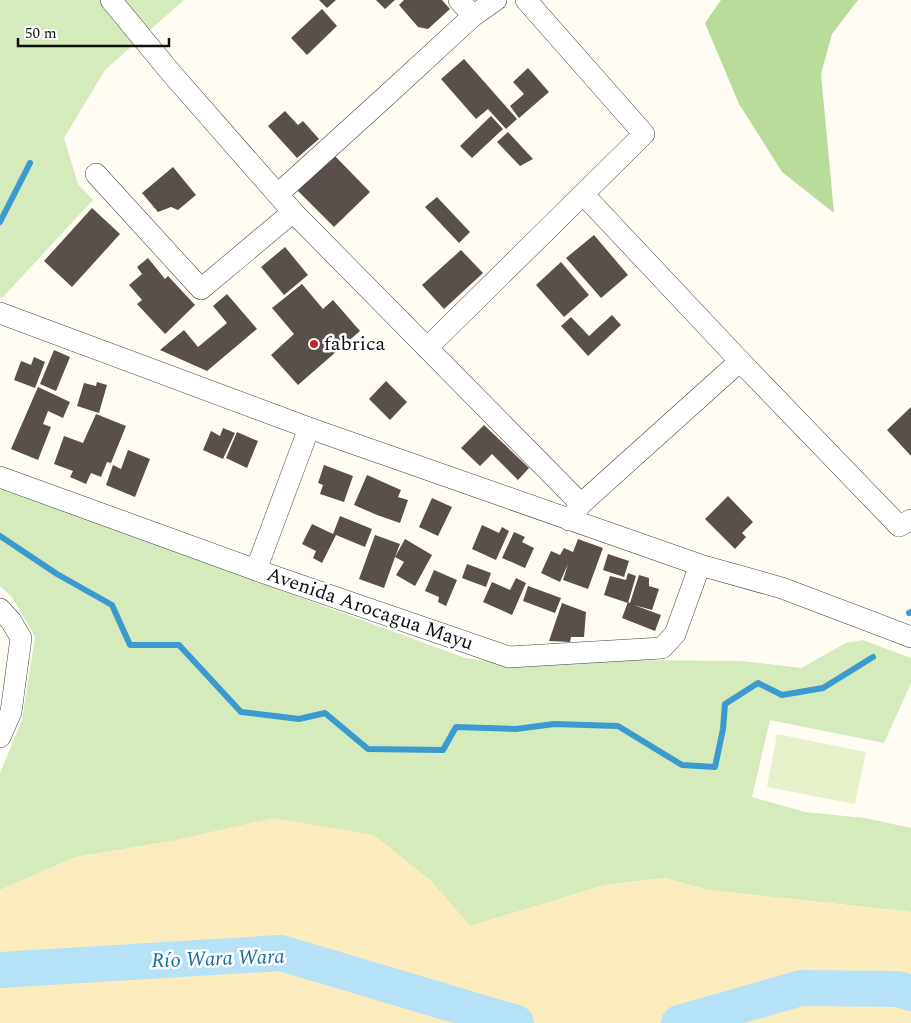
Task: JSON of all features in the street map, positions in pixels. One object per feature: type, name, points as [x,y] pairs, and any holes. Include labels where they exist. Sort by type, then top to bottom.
[{"type":"street","points":[[111,0],[172,74],[293,212],[427,348],[575,512]]},
{"type":"street","points":[[458,0],[473,16]]},
{"type":"street","points":[[278,194],[473,16],[496,0]]},
{"type":"street","points":[[427,348],[644,134],[526,0]]},
{"type":"street","points":[[96,174],[201,289],[293,212]]},
{"type":"street","points":[[583,194],[740,362],[899,526],[911,520]]},
{"type":"street","points":[[0,312],[309,428],[575,512],[700,565],[782,588],[911,637]]},
{"type":"street","points":[[575,512],[740,362]]},
{"type":"street","points":[[256,570],[309,428]]},
{"type":"street","name":"Avenida Arocagua Mayu","points":[[0,477],[256,570],[509,657],[662,648],[675,634],[700,565]]},
{"type":"street","points":[[0,609],[11,621],[21,638],[11,712],[0,737]]},
{"type":"green space","points":[[0,0],[184,0],[105,70],[64,138],[78,184],[93,200],[2,298],[0,297]]},
{"type":"green space","points":[[721,0],[858,0],[832,34],[821,74],[834,213],[782,172],[739,104],[705,23]]},
{"type":"green space","points":[[0,487],[465,658],[509,664],[629,660],[742,661],[801,668],[846,643],[863,640],[911,658],[911,683],[884,743],[770,720],[752,797],[805,812],[865,818],[911,828],[911,912],[708,890],[664,878],[605,885],[470,926],[429,879],[171,841],[76,857],[0,890],[0,773],[22,720],[35,637],[12,597],[0,586]]},
{"type":"green space","points":[[777,734],[866,752],[855,804],[767,787]]},
{"type":"sand","points":[[273,818],[374,835],[429,879],[470,926],[605,885],[664,878],[708,890],[911,912],[911,1023],[0,1023],[0,890],[76,857],[171,841]]},
{"type":"building","points":[[319,0],[336,0],[327,8]]},
{"type":"building","points":[[376,0],[395,0],[385,9]]},
{"type":"building","points":[[404,0],[442,0],[450,9],[428,29],[418,27],[399,5]]},
{"type":"building","points":[[322,9],[337,26],[307,55],[291,38]]},
{"type":"building","points":[[464,59],[517,119],[506,129],[488,109],[476,119],[441,79]]},
{"type":"building","points":[[528,68],[549,92],[519,118],[510,106],[524,94],[513,82]]},
{"type":"building","points":[[285,111],[298,125],[303,121],[319,139],[297,158],[268,126]]},
{"type":"building","points":[[491,116],[503,129],[472,158],[460,146]]},
{"type":"building","points":[[508,132],[533,159],[520,166],[497,142]]},
{"type":"building","points":[[333,154],[370,192],[334,227],[296,189]]},
{"type":"building","points":[[173,167],[196,195],[178,210],[171,207],[158,212],[142,193]]},
{"type":"building","points":[[437,197],[470,232],[459,243],[425,207]]},
{"type":"building","points":[[92,208],[120,234],[72,287],[44,261]]},
{"type":"building","points":[[594,235],[628,275],[601,298],[566,258]]},
{"type":"building","points":[[285,247],[308,275],[284,295],[261,267]]},
{"type":"building","points":[[461,250],[483,273],[444,309],[422,285]]},
{"type":"building","points":[[148,258],[165,279],[168,276],[195,305],[165,334],[137,304],[142,300],[129,285],[142,274],[137,267]]},
{"type":"building","points":[[561,262],[589,295],[564,317],[536,285]]},
{"type":"building","name":"fabrica","points":[[302,284],[323,309],[333,300],[360,331],[298,385],[271,355],[294,334],[272,308]]},
{"type":"building","points":[[227,294],[257,329],[207,371],[160,350],[184,330],[198,347],[227,323],[213,306]]},
{"type":"building","points":[[612,315],[621,325],[588,356],[561,326],[571,317],[589,336]]},
{"type":"building","points":[[54,350],[70,357],[56,391],[40,384]]},
{"type":"building","points":[[34,357],[45,362],[35,388],[14,380],[21,361],[31,365]]},
{"type":"building","points":[[386,381],[407,402],[390,420],[369,399]]},
{"type":"building","points":[[97,382],[107,385],[99,413],[77,406],[84,383],[96,386]]},
{"type":"building","points":[[38,387],[70,402],[63,418],[48,411],[43,424],[51,427],[38,460],[11,449]]},
{"type":"building","points":[[911,407],[911,456],[887,430]]},
{"type":"building","points":[[96,414],[126,426],[111,463],[107,462],[101,477],[91,473],[86,484],[70,477],[73,471],[54,464],[64,436],[83,443]]},
{"type":"building","points":[[484,425],[529,468],[518,480],[492,454],[480,466],[461,448]]},
{"type":"building","points":[[223,428],[235,433],[223,459],[203,450],[211,431],[220,436]]},
{"type":"building","points":[[237,432],[258,441],[247,468],[226,458]]},
{"type":"building","points":[[128,450],[150,459],[135,497],[106,485],[113,465],[121,469]]},
{"type":"building","points":[[324,465],[353,476],[344,502],[320,494],[323,485],[318,483]]},
{"type":"building","points":[[367,475],[401,490],[398,497],[408,500],[400,523],[354,505]]},
{"type":"building","points":[[728,496],[753,522],[742,533],[746,537],[735,549],[705,519]]},
{"type":"building","points":[[432,498],[452,507],[438,536],[419,527]]},
{"type":"building","points":[[340,516],[372,529],[365,547],[336,535],[322,563],[313,558],[316,551],[302,544],[312,524],[333,534]]},
{"type":"building","points":[[482,525],[499,533],[502,527],[509,531],[496,560],[472,549]]},
{"type":"building","points":[[514,532],[525,537],[522,542],[534,548],[525,568],[502,558]]},
{"type":"building","points":[[375,535],[400,544],[384,588],[359,579]]},
{"type":"building","points":[[405,539],[432,555],[415,586],[396,575],[404,562],[395,557]]},
{"type":"building","points":[[578,539],[603,548],[588,589],[563,580],[568,564],[560,582],[541,573],[551,551],[560,555],[564,548],[573,552]]},
{"type":"building","points":[[608,554],[629,561],[624,577],[603,570]]},
{"type":"building","points":[[467,564],[491,573],[486,587],[462,578]]},
{"type":"building","points":[[434,570],[457,580],[446,606],[438,602],[439,597],[425,591]]},
{"type":"building","points":[[628,573],[636,576],[628,603],[604,595],[610,576],[626,580]]},
{"type":"building","points":[[639,575],[649,578],[649,586],[659,589],[652,610],[634,605],[661,615],[655,631],[622,618],[628,602],[630,603]]},
{"type":"building","points":[[516,578],[526,583],[512,615],[483,602],[492,582],[510,590]]},
{"type":"building","points":[[528,586],[561,598],[555,613],[523,601]]},
{"type":"building","points":[[562,603],[586,612],[584,637],[571,637],[570,642],[549,641]]},
{"type":"waterway","points":[[0,222],[30,163]]},
{"type":"waterway","points":[[0,536],[57,574],[112,605],[130,645],[179,645],[241,712],[299,719],[325,713],[368,749],[443,750],[456,727],[516,729],[554,724],[618,726],[682,765],[715,767],[723,729],[725,704],[758,683],[782,695],[823,688],[873,657]]},
{"type":"waterway","name":"Río Wara Wara","points":[[0,970],[281,953],[516,1023]]},
{"type":"waterway","name":"Río Wara Wara","points":[[679,1023],[801,988],[898,989],[911,993]]},
{"type":"place","name":"fabrica","points":[[314,344]]}]
